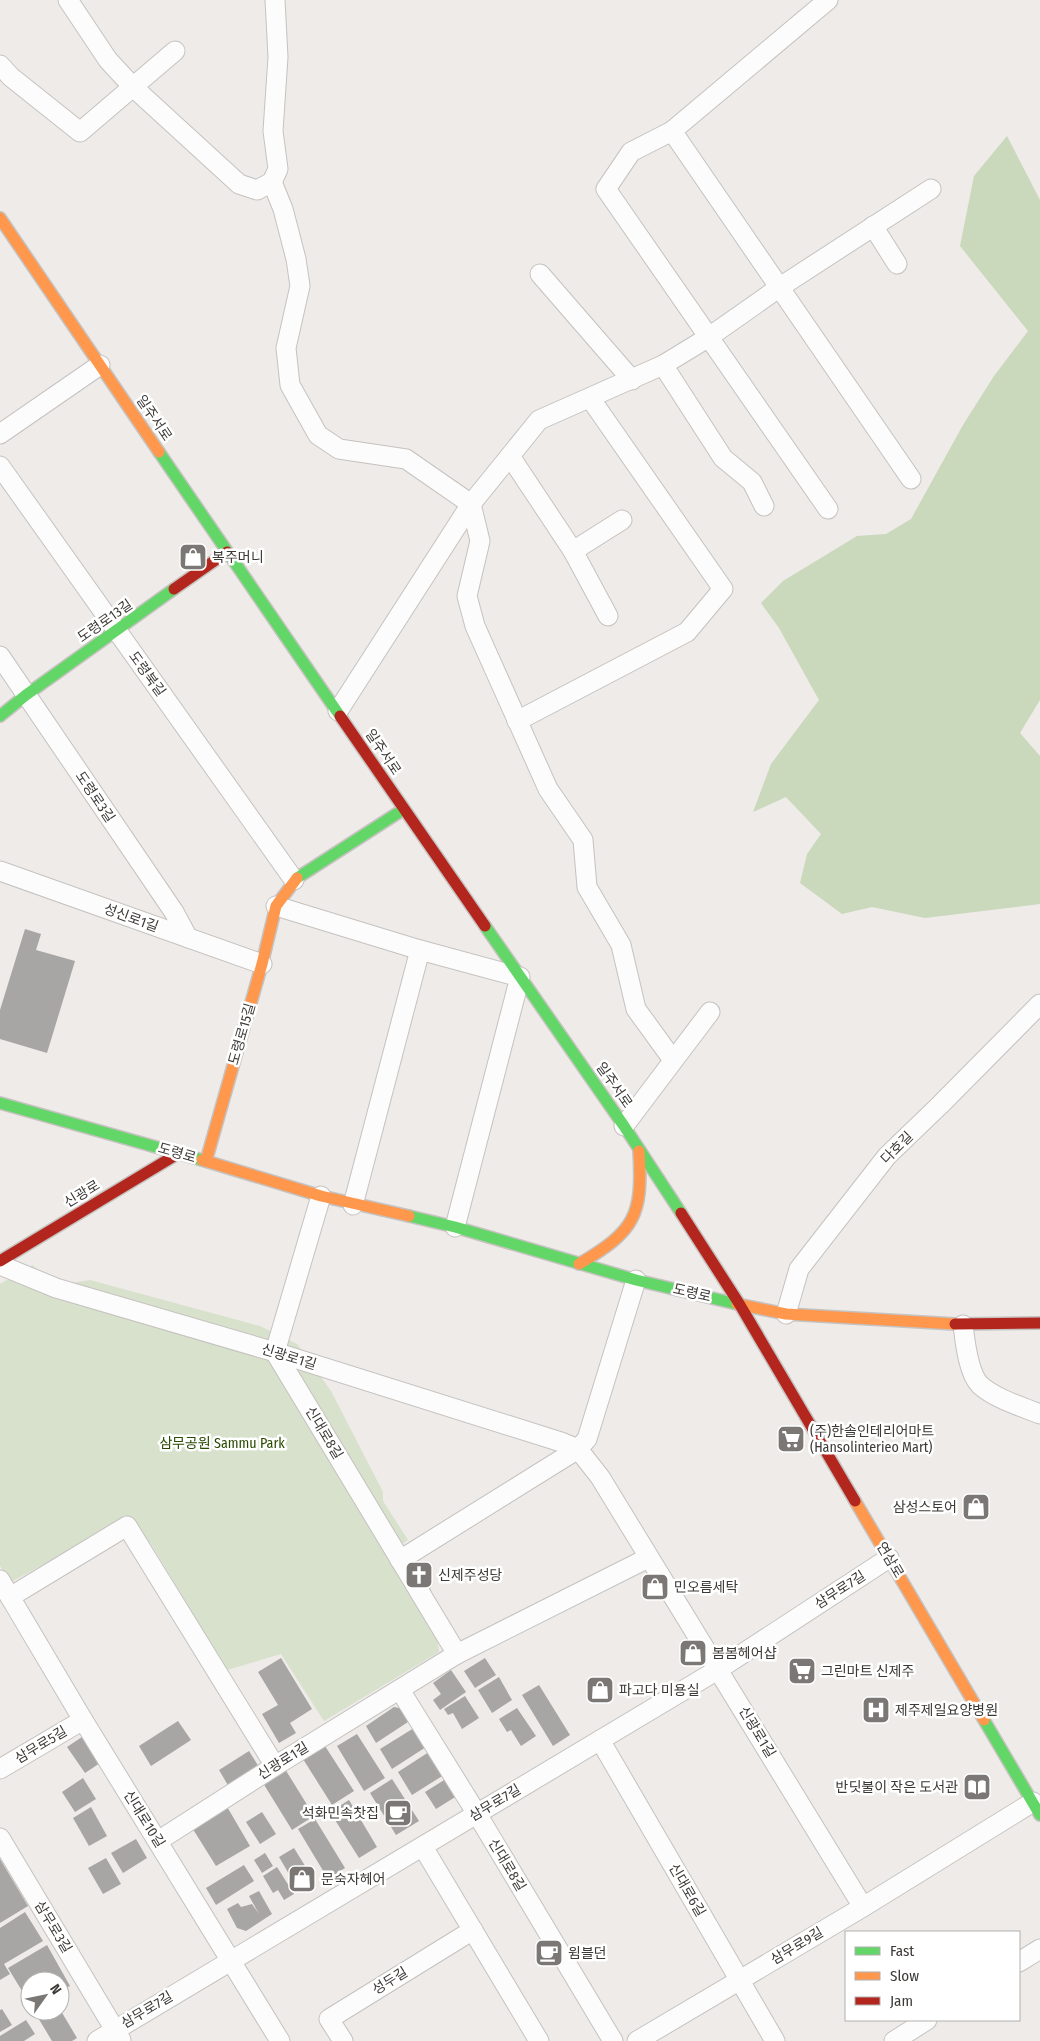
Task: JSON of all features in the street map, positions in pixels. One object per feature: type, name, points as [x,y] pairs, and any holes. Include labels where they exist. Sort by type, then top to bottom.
[{"type":"main road","name":"일주서로","points":[[0,218],[227,552],[624,1126],[740,1304]]},
{"type":"main road","name":"도령로13길","points":[[0,716],[26,695],[227,552]]},
{"type":"main road","name":"도령로15길","points":[[206,1161],[262,964],[276,906],[294,880],[404,809]]},
{"type":"main road","name":"도령로","points":[[0,1103],[353,1205],[456,1227],[636,1280],[786,1314],[962,1325],[1040,1323]]},
{"type":"main road","points":[[579,1264],[618,1240],[635,1218],[640,1201],[642,1183],[639,1150]]},
{"type":"main road","name":"신광로","points":[[0,1261],[179,1154]]},
{"type":"main road","name":"연삼로","points":[[740,1304],[1036,1809]]},
{"type":"street","points":[[68,0],[108,60],[133,87],[239,184],[257,190],[272,182],[278,169],[273,131],[278,58],[275,0]]},
{"type":"street","points":[[828,0],[672,131],[631,152],[606,189],[828,509]]},
{"type":"street","points":[[0,65],[10,78],[80,132],[175,51]]},
{"type":"street","points":[[672,131],[911,479]]},
{"type":"street","points":[[272,182],[283,209],[294,251],[300,286],[286,348],[290,386],[318,435],[339,450],[406,459],[471,504],[480,540],[467,596],[475,626],[548,789],[584,840],[587,887],[621,945],[636,1009],[673,1060]]},
{"type":"street","points":[[338,712],[471,504],[539,420],[663,366],[710,337],[780,287],[931,189]]},
{"type":"street","points":[[874,226],[897,264]]},
{"type":"street","points":[[540,274],[632,380]]},
{"type":"street","points":[[0,434],[100,365]]},
{"type":"street","points":[[663,366],[723,458],[752,482],[764,506]]},
{"type":"street","points":[[517,721],[687,632],[723,589],[590,398]]},
{"type":"street","points":[[510,456],[573,551],[608,616]]},
{"type":"street","name":"도령북길","points":[[0,466],[116,632],[294,880]]},
{"type":"street","points":[[573,551],[622,520]]},
{"type":"street","name":"도령로3길","points":[[0,656],[174,912],[188,938]]},
{"type":"street","name":"성신로1길","points":[[0,871],[262,964]]},
{"type":"street","points":[[276,906],[420,950],[520,976],[456,1227]]},
{"type":"street","points":[[353,1205],[420,950]]},
{"type":"street","name":"다호길","points":[[786,1314],[799,1269],[887,1156],[1040,1004]]},
{"type":"street","points":[[624,1126],[710,1012]]},
{"type":"street","points":[[274,1352],[321,1196]]},
{"type":"street","name":"신광로1길","points":[[0,1265],[56,1288],[274,1352],[561,1442],[578,1449],[600,1478],[863,1907]]},
{"type":"street","points":[[400,1560],[578,1449],[586,1439],[636,1280]]},
{"type":"street","points":[[962,1325],[970,1364],[979,1384],[1005,1400],[1040,1414]]},
{"type":"street","name":"신대로8길","points":[[274,1352],[457,1654]]},
{"type":"street","points":[[10,1597],[127,1526],[275,1766]]},
{"type":"street","name":"신광로1길","points":[[158,1841],[275,1766],[457,1654],[648,1558]]},
{"type":"street","name":"삼무로7길","points":[[97,2041],[119,2035],[230,1961],[718,1668],[889,1558]]},
{"type":"street","name":"신대로10길","points":[[0,1580],[83,1720],[280,2041]]},
{"type":"street","name":"신대로8길","points":[[400,1690],[613,2041]]},
{"type":"street","name":"삼무로5길","points":[[0,1769],[83,1720]]},
{"type":"street","name":"신대로6길","points":[[600,1740],[775,2041]]},
{"type":"street","name":"삼무로9길","points":[[636,2041],[863,1907],[1036,1809]]},
{"type":"street","name":"삼무로3길","points":[[0,1838],[119,2035]]},
{"type":"street","points":[[422,1847],[539,2041]]},
{"type":"street","name":"성두길","points":[[343,2041],[330,2019],[472,1930]]},
{"type":"street","points":[[1020,1961],[1040,1949]]},
{"type":"street","points":[[894,2041],[925,2021]]},
{"type":"green space","points":[[1007,136],[1040,200],[1040,700],[1020,733],[1040,756],[1040,904],[925,918],[872,907],[842,914],[800,883],[807,854],[821,834],[786,797],[753,812],[771,764],[819,700],[779,628],[761,603],[783,581],[857,536],[886,534],[911,519],[963,425],[994,376],[1028,331],[960,246],[974,176]]},
{"type":"green space","name":"삼무공원 Sammu Park","points":[[33,1265],[56,1288],[90,1280],[260,1326],[297,1344],[331,1391],[383,1492],[383,1501],[408,1540],[401,1545],[431,1588],[439,1652],[324,1721],[281,1654],[227,1670],[153,1547],[131,1517],[11,1582],[0,1566],[0,1284]]},
{"type":"building","points":[[25,929],[41,934],[36,950],[75,961],[47,1053],[0,1039],[0,1010]]},
{"type":"building","points":[[281,1658],[312,1709],[290,1723],[296,1733],[279,1743],[262,1714],[278,1705],[258,1672]]},
{"type":"building","points":[[485,1658],[496,1675],[475,1688],[464,1671]]},
{"type":"building","points":[[451,1670],[466,1692],[440,1710],[433,1700],[441,1694],[433,1683]]},
{"type":"building","points":[[499,1677],[512,1700],[492,1713],[478,1690]]},
{"type":"building","points":[[539,1685],[570,1735],[553,1746],[522,1695]]},
{"type":"building","points":[[465,1696],[479,1718],[462,1729],[453,1713],[448,1715],[444,1709]]},
{"type":"building","points":[[394,1707],[404,1709],[411,1720],[376,1743],[366,1726]]},
{"type":"building","points":[[517,1708],[536,1736],[521,1746],[511,1730],[507,1732],[499,1719]]},
{"type":"building","points":[[178,1721],[191,1740],[151,1766],[139,1746]]},
{"type":"building","points":[[414,1728],[426,1747],[392,1769],[380,1749]]},
{"type":"building","points":[[357,1734],[385,1778],[364,1791],[337,1746]]},
{"type":"building","points":[[85,1735],[103,1761],[85,1773],[67,1747]]},
{"type":"building","points":[[325,1746],[354,1791],[332,1805],[303,1759]]},
{"type":"building","points":[[432,1750],[447,1773],[412,1795],[398,1772]]},
{"type":"building","points":[[249,1751],[259,1767],[229,1787],[219,1770]]},
{"type":"building","points":[[285,1769],[314,1816],[292,1830],[263,1783]]},
{"type":"building","points":[[449,1777],[460,1794],[436,1809],[425,1792]]},
{"type":"building","points":[[83,1778],[96,1799],[75,1812],[62,1792]]},
{"type":"building","points":[[392,1779],[419,1821],[396,1835],[370,1793]]},
{"type":"building","points":[[349,1800],[377,1847],[359,1858],[330,1812]]},
{"type":"building","points":[[226,1805],[250,1846],[216,1866],[191,1826]]},
{"type":"building","points":[[91,1807],[107,1836],[89,1846],[73,1818]]},
{"type":"building","points":[[262,1812],[276,1834],[260,1844],[246,1822]]},
{"type":"building","points":[[315,1819],[345,1868],[328,1879],[298,1829]]},
{"type":"building","points":[[136,1839],[147,1858],[123,1873],[111,1853]]},
{"type":"building","points":[[294,1848],[315,1882],[299,1891],[279,1857]]},
{"type":"building","points":[[265,1853],[273,1866],[262,1873],[254,1860]]},
{"type":"building","points":[[106,1858],[121,1884],[103,1894],[88,1868]]},
{"type":"building","points":[[0,1859],[28,1906],[0,1923]]},
{"type":"building","points":[[244,1865],[254,1881],[216,1905],[206,1888]]},
{"type":"building","points":[[277,1867],[294,1894],[284,1900],[278,1890],[273,1893],[263,1876]]},
{"type":"building","points":[[259,1891],[272,1914],[246,1931],[237,1928],[227,1909],[238,1903],[241,1907],[252,1904],[259,1914],[249,1896]]},
{"type":"building","points":[[25,1912],[43,1941],[4,1964],[10,1974],[0,1980],[0,1928]]},
{"type":"building","points":[[47,1945],[62,1971],[20,1971],[20,1988],[8,1968]]},
{"type":"building","points":[[2,2009],[12,2025],[0,2032],[0,2010]]},
{"type":"building","points":[[24,2021],[27,2021],[35,2034],[24,2041],[0,2041],[0,2036]]},
{"type":"building","points":[[40,2021],[67,2021],[77,2038],[72,2041],[52,2041]]},
{"type":"traffic: fast","points":[[159,452],[340,716]]},
{"type":"traffic: fast","points":[[0,716],[26,695],[174,589]]},
{"type":"traffic: fast","points":[[297,878],[404,809]]},
{"type":"traffic: fast","points":[[485,926],[624,1126],[681,1213]]},
{"type":"traffic: fast","points":[[0,1103],[202,1160]]},
{"type":"traffic: fast","points":[[409,1216],[455,1227],[636,1280],[737,1304]]},
{"type":"traffic: fast","points":[[984,1720],[1040,1815]]},
{"type":"traffic: slow","points":[[0,218],[159,452]]},
{"type":"traffic: slow","points":[[206,1161],[262,964],[276,906],[297,878]]},
{"type":"traffic: slow","points":[[579,1264],[613,1242],[624,1231],[631,1220],[637,1207],[639,1191],[639,1151]]},
{"type":"traffic: slow","points":[[202,1160],[321,1196],[409,1216]]},
{"type":"traffic: slow","points":[[737,1304],[786,1314],[955,1324]]},
{"type":"traffic: slow","points":[[855,1501],[984,1720]]},
{"type":"traffic: jam","points":[[174,589],[227,552]]},
{"type":"traffic: jam","points":[[340,716],[485,926]]},
{"type":"traffic: jam","points":[[0,1261],[179,1153]]},
{"type":"traffic: jam","points":[[681,1213],[740,1305],[855,1501]]},
{"type":"traffic: jam","points":[[955,1324],[1040,1323]]},
{"type":"place","name":"복주머니","points":[[193,557]]},
{"type":"place","name":"(주)한솔인테리어마트 (Hansolinterieo Mart)","points":[[791,1439]]},
{"type":"place","name":"삼성스토어","points":[[976,1507]]},
{"type":"place","name":"신제주성당","points":[[419,1575]]},
{"type":"place","name":"민오름세탁","points":[[655,1587]]},
{"type":"place","name":"봄봄헤어샵","points":[[693,1653]]},
{"type":"place","name":"그린마트 신제주","points":[[802,1671]]},
{"type":"place","name":"파고다 미용실","points":[[600,1690]]},
{"type":"place","name":"제주제일요양병원","points":[[876,1710]]},
{"type":"place","name":"반딧불이 작은 도서관","points":[[977,1787]]},
{"type":"place","name":"석화민속찻집","points":[[398,1813]]},
{"type":"place","name":"문숙자헤어","points":[[302,1879]]},
{"type":"place","name":"윔블던","points":[[549,1953]]}]
